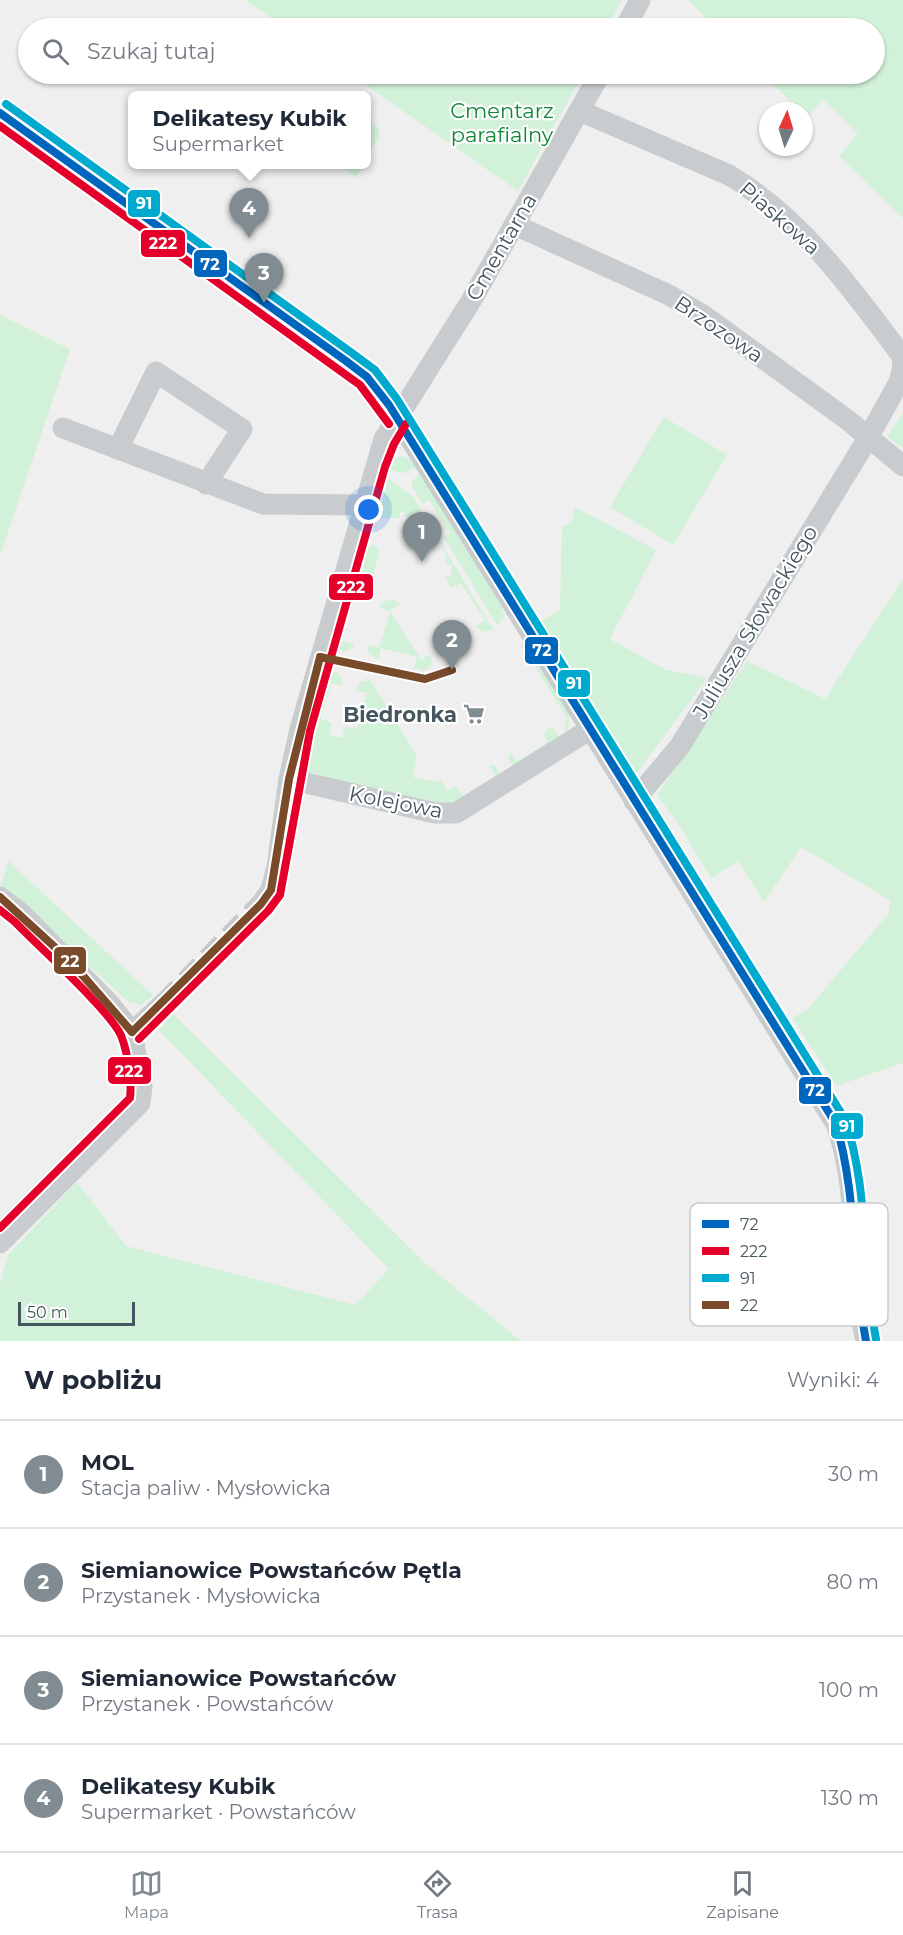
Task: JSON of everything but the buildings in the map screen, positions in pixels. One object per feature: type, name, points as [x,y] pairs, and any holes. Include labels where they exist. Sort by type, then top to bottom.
[{"type":"street","points":[[630,18],[640,0]]},
{"type":"street","name":"Cmentarna","points":[[261,904],[271,890],[277,867],[289,779],[300,729],[363,505],[384,439],[515,225],[595,84]]},
{"type":"street","name":"Piaskowa","points":[[580,111],[729,175],[750,188],[818,248],[846,281],[902,356],[903,366],[899,382],[868,438]]},
{"type":"street","points":[[0,113],[367,377],[397,418],[836,1124],[846,1162],[850,1203]]},
{"type":"street","name":"Brzozowa","points":[[515,225],[686,305],[849,421],[903,466]]},
{"type":"street","points":[[118,449],[156,372],[242,429],[206,484]]},
{"type":"street","points":[[63,428],[263,504],[363,505]]},
{"type":"street","name":"Juliusza Słowackiego","points":[[634,801],[680,746],[868,438]]},
{"type":"street","name":"Kolejowa","points":[[289,779],[435,813],[456,813],[589,730]]},
{"type":"street","points":[[0,897],[22,914],[101,995],[132,1032],[142,1087],[140,1103],[0,1243]]},
{"type":"street","points":[[132,1032],[164,1003]]},
{"type":"street","points":[[863,1326],[866,1341]]},
{"type":"green space","points":[[245,0],[622,0],[612,18],[271,18]]},
{"type":"green space","points":[[688,0],[903,0],[903,218],[839,156],[858,133],[823,99],[813,111],[813,102],[792,102],[773,84],[885,84],[885,18],[706,18]]},
{"type":"green space","name":"Cmentarz parafialny","points":[[364,84],[577,84],[518,191]]},
{"type":"green space","points":[[371,123],[377,127],[380,134],[371,150]]},
{"type":"green space","points":[[343,169],[361,169],[356,177]]},
{"type":"green space","points":[[0,315],[70,349],[0,556]]},
{"type":"green space","points":[[903,413],[903,448],[887,437]]},
{"type":"green space","points":[[664,417],[727,455],[673,545],[610,507]]},
{"type":"green space","points":[[401,456],[408,458],[416,467],[400,473],[386,464]]},
{"type":"green space","points":[[420,474],[502,606],[504,618],[497,625],[444,537],[450,533],[429,500],[422,504],[412,486],[412,481]]},
{"type":"green space","points":[[387,477],[413,497],[493,629],[485,632],[475,627],[485,620],[461,583],[451,588],[445,575],[451,576],[452,565],[445,564],[446,554],[421,514],[405,517],[404,512],[400,512],[400,518],[377,518],[377,507]]},
{"type":"green space","points":[[575,507],[656,550],[610,639],[666,670],[707,678],[636,774],[534,625],[560,610],[562,527],[572,522]]},
{"type":"green space","points":[[374,545],[378,548],[379,553],[370,587],[358,585],[342,641],[354,645],[353,648],[343,652],[336,645],[363,554],[367,547]]},
{"type":"green space","points":[[903,579],[903,1063],[836,1086],[793,1018],[808,1009],[888,914],[891,901],[801,847],[764,902],[738,861],[711,878],[679,825],[657,795],[747,661],[825,699]]},
{"type":"green space","points":[[394,600],[400,604],[390,611],[421,660],[431,654],[432,664],[425,670],[414,669],[417,657],[381,648],[378,660],[368,652],[368,645],[379,648],[390,612],[379,607],[384,601]]},
{"type":"green space","points":[[463,634],[464,645],[456,652],[444,647]]},
{"type":"green space","points":[[520,643],[528,648],[570,715],[567,732],[564,727],[567,718]]},
{"type":"green space","points":[[334,671],[342,677],[342,686],[331,683],[321,719],[332,723],[329,735],[342,738],[345,727],[357,729],[367,693],[355,690],[361,682],[370,680],[417,756],[413,777],[437,782],[441,780],[447,791],[456,787],[464,796],[496,776],[489,765],[496,766],[499,774],[462,802],[443,806],[303,771],[327,673]]},
{"type":"green space","points":[[552,726],[559,738],[513,765],[508,759],[510,752],[517,762],[548,742],[544,733]]},
{"type":"green space","points":[[8,861],[153,995],[141,1005],[129,1002],[1,885]]},
{"type":"green space","points":[[173,1014],[427,1265],[521,1341],[0,1341],[0,1283],[8,1255],[77,1182],[126,1246],[355,1305],[389,1269],[159,1030]]},
{"type":"tunnel","points":[[164,1003],[261,904]]},
{"type":"transit line","name":"91","points":[[6,104],[375,370],[397,399],[845,1119],[853,1146],[862,1203]]},
{"type":"transit line","name":"72","points":[[0,113],[346,361],[367,377],[389,405],[836,1124],[843,1151],[851,1203]]},
{"type":"transit line","name":"222","points":[[0,126],[360,385],[389,424]]},
{"type":"transit line","name":"222","points":[[139,1039],[268,911],[280,895],[310,731],[385,467],[394,444],[406,424]]},
{"type":"transit line","name":"22","points":[[320,657],[425,679],[452,670]]},
{"type":"transit line","name":"22","points":[[132,1032],[261,904],[271,890],[289,779],[320,657]]},
{"type":"transit line","name":"22","points":[[0,897],[70,961],[132,1032]]},
{"type":"transit line","name":"222","points":[[0,910],[74,980],[116,1027],[122,1038],[130,1076],[130,1098],[0,1228]]},
{"type":"transit line","name":"72","points":[[864,1326],[866,1341]]},
{"type":"transit line","name":"91","points":[[874,1326],[876,1339]]},
{"type":"place","name":"Delikatesy Kubik","points":[[249,238]]},
{"type":"place","name":"Siemianowice Powstańców","points":[[264,303]]},
{"type":"place","name":"MOL","points":[[422,562]]},
{"type":"place","name":"Siemianowice Powstańców Pętla","points":[[452,670]]},
{"type":"place","name":"Biedronka","points":[[474,714]]}]
